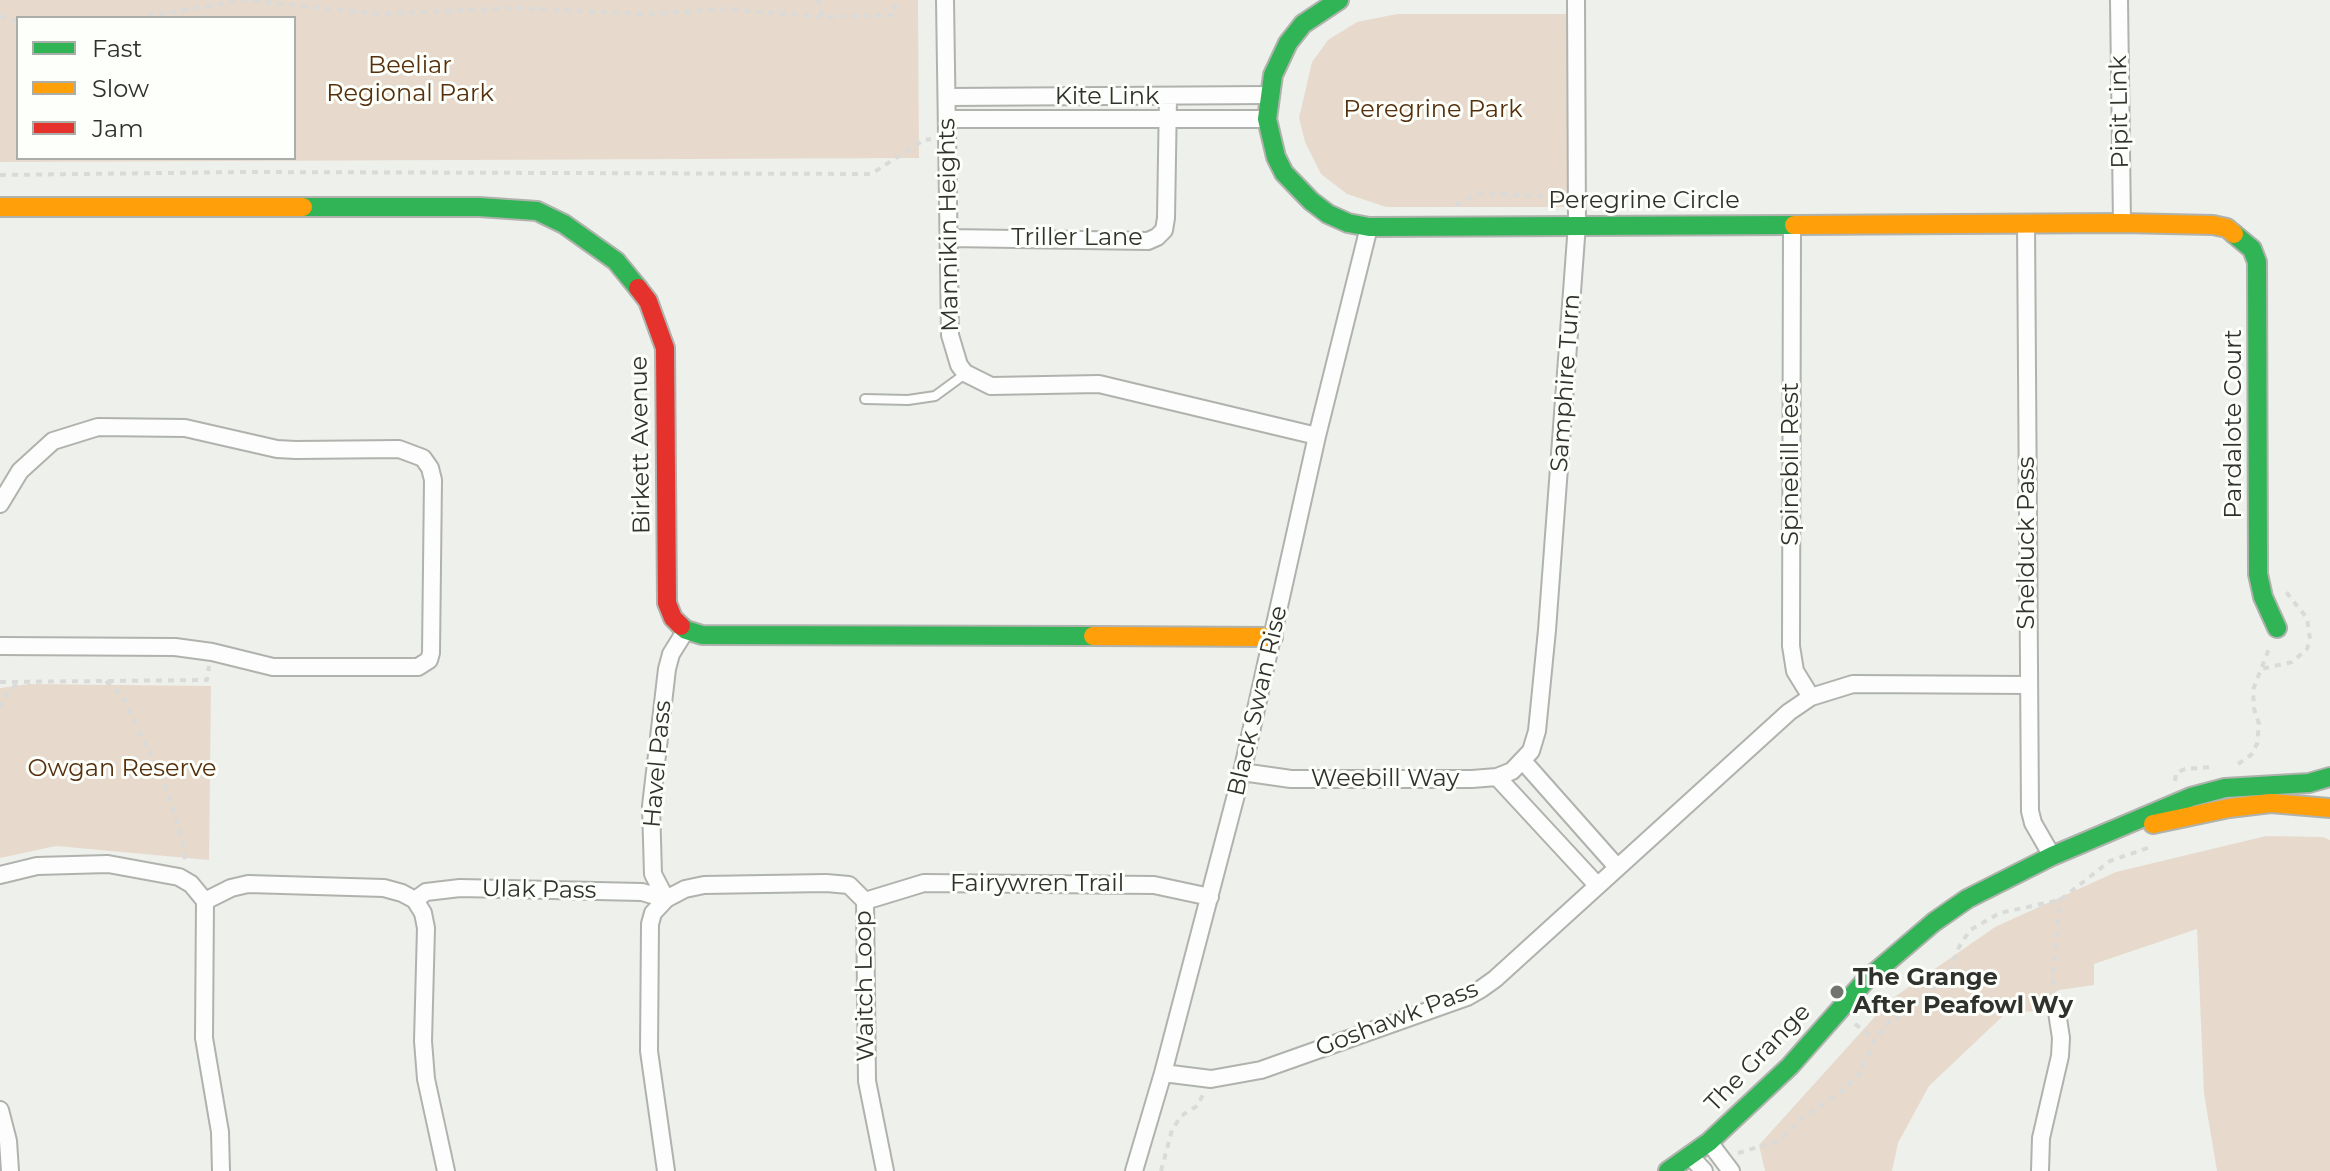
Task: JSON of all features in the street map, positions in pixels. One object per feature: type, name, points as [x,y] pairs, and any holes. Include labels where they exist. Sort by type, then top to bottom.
[{"type":"street","name":"Mannikin Heights","points":[[945,0],[950,335],[959,365],[965,373]]},
{"type":"street","name":"Peregrine Circle","points":[[1339,0],[1316,13],[1296,31],[1278,60],[1268,95],[1267,119],[1276,157],[1284,173],[1297,189],[1328,214],[1348,223],[1369,227],[2122,223],[2227,228]]},
{"type":"street","name":"Samphire Turn","points":[[1523,761],[1531,751],[1537,731],[1577,224],[1576,0]]},
{"type":"street","name":"Pipit Link","points":[[2119,0],[2122,223]]},
{"type":"street","name":"Kite Link","points":[[947,97],[1268,95]]},
{"type":"street","name":"Triller Lane","points":[[950,238],[1148,241],[1157,237],[1164,230],[1166,218],[1168,97]]},
{"type":"street","name":"Kite Link","points":[[947,119],[1267,119]]},
{"type":"street","name":"Birkett Avenue","points":[[0,207],[479,207],[537,211],[591,240],[616,261],[648,301],[665,348],[667,603],[673,618],[686,630]]},
{"type":"street","name":"Shelduck Pass","points":[[2026,223],[2030,811],[2037,832],[2052,856]]},
{"type":"street","name":"Spinebill Rest","points":[[1792,225],[1791,646],[1795,671],[1811,697]]},
{"type":"street","name":"Black Swan Rise","points":[[1134,1171],[1242,772],[1317,436],[1369,227]]},
{"type":"street","name":"Pardalote Court","points":[[2227,228],[2252,249],[2257,262],[2258,574],[2263,597],[2277,628]]},
{"type":"street","points":[[965,373],[991,386],[1099,384],[1317,436]]},
{"type":"street","points":[[0,504],[20,471],[53,441],[98,427],[185,428],[277,449],[399,449],[423,458],[433,480],[431,653],[424,664],[411,668],[273,667],[212,652],[175,647],[0,646]]},
{"type":"street","points":[[686,630],[702,635],[1273,637]]},
{"type":"street","name":"Havel Pass","points":[[666,899],[653,874],[651,806],[667,669],[671,654],[686,630]]},
{"type":"street","name":"Goshawk Pass","points":[[1163,1073],[1211,1079],[1261,1070],[1467,997],[1495,979],[1789,712],[1811,697],[1853,684],[2028,685]]},
{"type":"street","points":[[1597,885],[1497,777],[1512,771],[1523,761],[1617,867]]},
{"type":"street","name":"Weebill Way","points":[[1242,772],[1291,779],[1497,777]]},
{"type":"street","name":"The Grange","points":[[1668,1171],[1698,1164],[1709,1142],[1790,1066],[1865,981],[1934,922],[1967,899],[2052,856],[2123,828],[2152,812],[2225,788],[2309,783],[2330,777]]},
{"type":"street","name":"The Grange","points":[[2123,828],[2271,803],[2330,808]]},
{"type":"street","points":[[0,875],[37,866],[108,864],[179,877],[191,884],[205,901],[204,1038],[220,1132],[221,1171]]},
{"type":"street","name":"Waitch Loop","points":[[666,899],[685,889],[704,885],[826,883],[849,885],[865,901],[866,1071],[885,1171]]},
{"type":"street","name":"Fairywren Trail","points":[[865,901],[924,883],[1154,885],[1210,897]]},
{"type":"street","points":[[205,901],[231,888],[248,884],[384,888],[415,900],[423,913],[426,928],[423,1041],[426,1079],[446,1171]]},
{"type":"street","name":"Ulak Pass","points":[[415,900],[426,892],[460,888],[642,892],[666,899]]},
{"type":"street","points":[[666,899],[653,913],[650,924],[649,1051],[666,1171]]},
{"type":"street","points":[[2040,1171],[2041,1138],[2060,1056],[2057,1012]]},
{"type":"street","points":[[0,1110],[8,1141],[10,1171]]},
{"type":"street","points":[[1709,1142],[1731,1171]]},
{"type":"lane","points":[[865,399],[908,400],[935,396],[965,373]]},
{"type":"path","points":[[147,16],[244,0],[381,14],[515,8],[644,14],[727,9],[821,17],[895,15],[895,0]]},
{"type":"path","points":[[817,0],[823,3],[821,17]]},
{"type":"path","points":[[0,175],[246,172],[871,174],[924,140],[947,138]]},
{"type":"path","points":[[1455,205],[1479,193],[1577,197]]},
{"type":"path","points":[[2228,767],[2239,764],[2251,755],[2257,744],[2259,724],[2253,690],[2261,669],[2292,662],[2307,649],[2310,639],[2307,618],[2279,583]]},
{"type":"path","points":[[0,682],[207,680],[212,652]]},
{"type":"path","points":[[104,680],[123,697],[166,788],[182,838],[186,864],[179,877]]},
{"type":"path","points":[[0,708],[5,695],[20,681]]},
{"type":"path","points":[[2178,789],[2174,778],[2176,773],[2185,769],[2217,767]]},
{"type":"path","points":[[1736,1153],[1779,1141],[1801,1119],[1841,1092],[1859,1075],[1875,1039],[1891,1020],[1914,1008],[1950,972],[1959,947],[1970,930],[2000,913],[2060,900],[2110,861],[2157,845]]},
{"type":"path","points":[[2057,1012],[2053,974],[2060,900]]},
{"type":"path","points":[[1851,1022],[1875,1039]]},
{"type":"green space","name":"Beeliar Regional Park","points":[[0,0],[918,0],[919,158],[0,162]]},
{"type":"green space","name":"Peregrine Park","points":[[1397,14],[1567,14],[1567,207],[1386,207],[1347,194],[1321,174],[1305,142],[1299,118],[1312,62],[1328,40],[1357,22]]},
{"type":"green space","name":"Owgan Reserve","points":[[29,684],[211,686],[209,860],[56,846],[0,858],[0,688]]},
{"type":"green space","points":[[2266,836],[2323,837],[2330,840],[2330,1171],[2217,1171],[2204,1094],[2197,929],[2094,964],[2094,985],[2059,990],[2043,1000],[2036,1011],[2006,1013],[1929,1086],[1898,1143],[1892,1171],[1765,1171],[1759,1145],[1890,1000],[1995,927],[2116,872]]},
{"type":"traffic: fast","points":[[1339,0],[1303,24],[1288,43],[1273,75],[1267,119],[1276,157],[1284,173],[1328,214],[1348,223],[1369,227],[1794,225]]},
{"type":"traffic: fast","points":[[303,207],[479,207],[537,211],[564,224],[616,261],[638,288]]},
{"type":"traffic: fast","points":[[2234,234],[2252,249],[2257,262],[2258,574],[2263,597],[2277,628]]},
{"type":"traffic: fast","points":[[681,626],[702,635],[1093,636]]},
{"type":"traffic: fast","points":[[1668,1171],[1709,1142],[1790,1066],[1865,981],[1934,922],[1967,899],[2052,856],[2191,797],[2225,788],[2309,783],[2330,777]]},
{"type":"traffic: slow","points":[[0,207],[303,207]]},
{"type":"traffic: slow","points":[[1794,225],[2122,223],[2213,225],[2227,228],[2234,234]]},
{"type":"traffic: slow","points":[[1093,636],[1273,637]]},
{"type":"traffic: slow","points":[[2153,824],[2229,808],[2271,803],[2330,808]]},
{"type":"traffic: jam","points":[[638,288],[648,301],[665,348],[667,603],[673,618],[681,626]]},
{"type":"place","name":"The Grange After Peafowl Wy","points":[[1837,992]]}]
